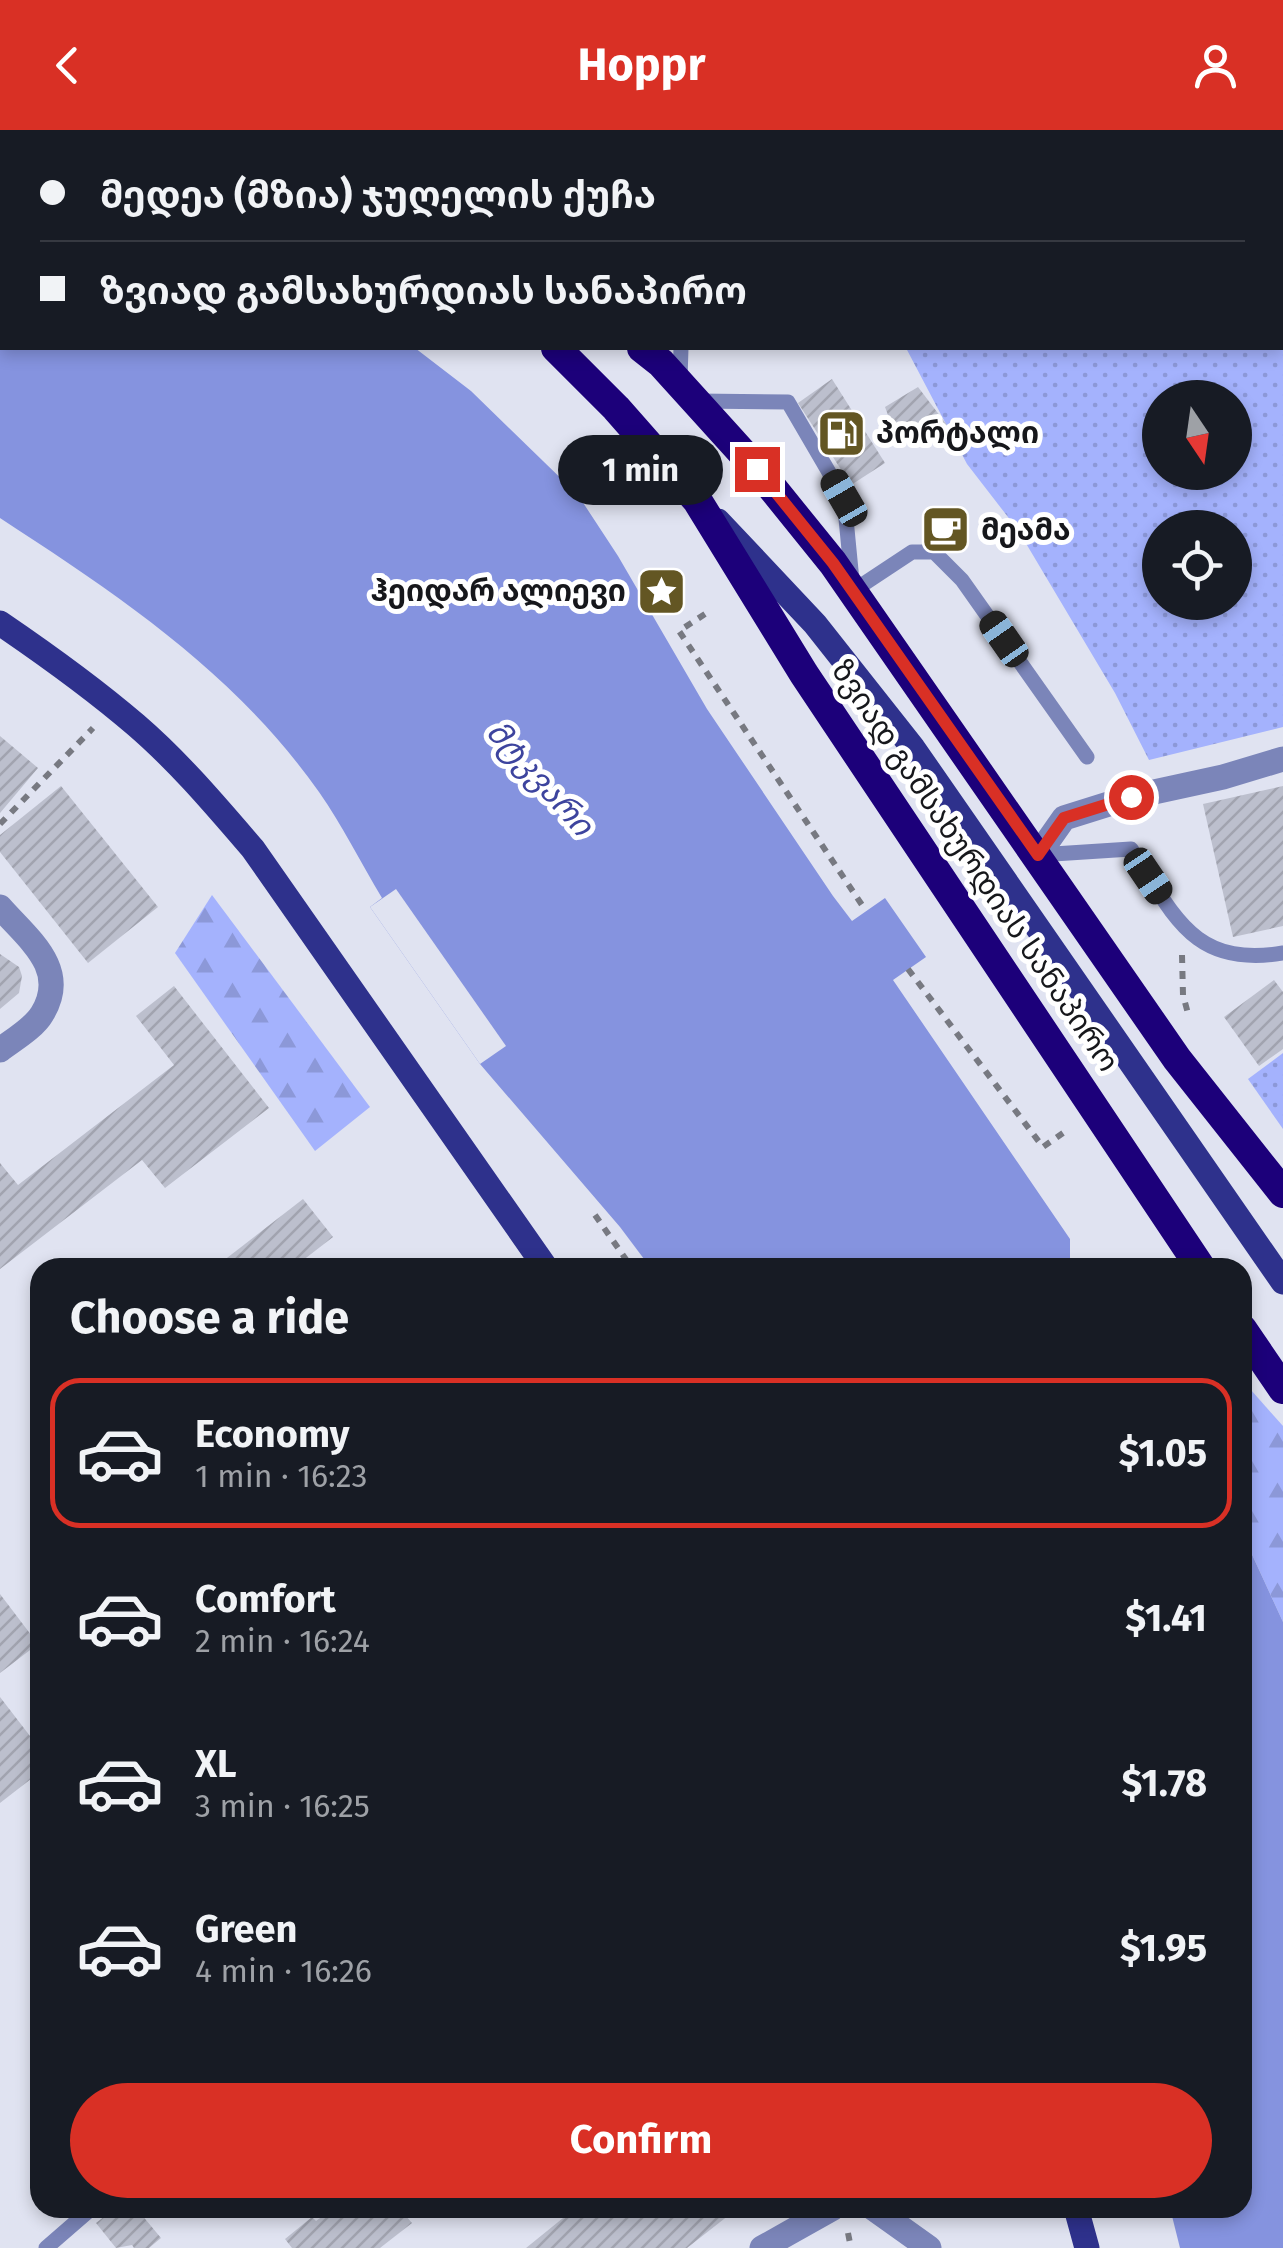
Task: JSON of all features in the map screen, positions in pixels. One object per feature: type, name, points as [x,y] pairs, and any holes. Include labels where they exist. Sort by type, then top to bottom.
[{"type":"highway","name":"ზვიად გამსახურდიას სანაპირო","points":[[558,350],[616,408],[697,500],[804,674],[1195,1258]]},
{"type":"highway","name":"ზვიად გამსახურდიას სანაპირო","points":[[668,365],[853,591],[1177,1059],[1283,1193]]},
{"type":"highway","points":[[1252,1344],[1283,1389]]},
{"type":"main road","name":"ზვიად გამსახურდიას სანაპირო","points":[[697,500],[761,563],[913,748],[1283,1282]]},
{"type":"main road","points":[[0,622],[114,707],[175,762],[252,849],[539,1258]]},
{"type":"main road","points":[[1078,2218],[1084,2244]]},
{"type":"street","points":[[1038,855],[1064,818],[1131,797],[1283,760]]},
{"type":"street","points":[[0,906],[44,957],[54,984],[42,1016],[0,1050]]},
{"type":"street","points":[[762,2248],[815,2218]]},
{"type":"street","points":[[887,2218],[930,2248]]},
{"type":"lane","points":[[668,365],[788,402],[844,498],[853,591],[912,552],[934,552],[962,580],[1087,757]]},
{"type":"lane","points":[[1038,855],[1131,849],[1184,929],[1225,955],[1283,953]]},
{"type":"lane","points":[[46,2248],[80,2218]]},
{"type":"path","points":[[706,614],[678,632],[866,911]]},
{"type":"path","points":[[0,824],[114,707]]},
{"type":"path","points":[[1184,929],[1184,995],[1192,1025]]},
{"type":"path","points":[[908,969],[1043,1147],[1063,1133]]},
{"type":"path","points":[[596,1216],[625,1258]]},
{"type":"green space","points":[[907,350],[1283,350],[1283,727],[1149,760],[1115,693],[1018,530],[967,464]]},
{"type":"green space","points":[[212,895],[370,1107],[315,1151],[175,953]]},
{"type":"green space","points":[[1283,1053],[1283,1129],[1248,1079]]},
{"type":"green space","points":[[1252,1391],[1283,1426],[1283,1622],[1252,1555]]},
{"type":"water","name":"მტკვარი","points":[[0,350],[418,350],[471,391],[578,495],[707,709],[852,921],[885,898],[926,957],[893,980],[1070,1239],[1070,1258],[643,1258],[480,1064],[370,907],[382,898],[319,792],[286,749],[213,673],[173,640],[89,577],[0,518]]},
{"type":"water","points":[[1252,1555],[1283,1622],[1283,2248],[1180,2248],[1172,2218],[1252,2218]]},
{"type":"pier","points":[[396,889],[506,1046],[480,1064],[370,907]]},
{"type":"building","name":"პორტალი","points":[[832,379],[885,463],[851,485],[798,403]]},
{"type":"building","points":[[918,387],[947,425],[925,444],[897,439],[885,407]]},
{"type":"building","points":[[960,519],[962,532],[935,537],[933,524]]},
{"type":"building","points":[[0,736],[38,768],[0,813]]},
{"type":"building","points":[[61,786],[158,907],[88,963],[0,852],[0,835]]},
{"type":"building","points":[[1283,786],[1283,926],[1233,937],[1203,804]]},
{"type":"building","points":[[0,954],[19,967],[22,976],[19,993],[0,1009]]},
{"type":"building","points":[[1274,980],[1283,992],[1283,1049],[1259,1066],[1224,1017]]},
{"type":"building","points":[[174,986],[269,1108],[165,1188],[142,1160],[0,1269],[0,1163],[18,1185],[174,1065],[136,1016]]},
{"type":"building","points":[[303,1199],[333,1237],[306,1258],[227,1258]]},
{"type":"building","points":[[0,1594],[30,1633],[30,1650],[0,1673]]},
{"type":"building","points":[[0,1697],[30,1736],[30,1780],[0,1803]]},
{"type":"building","points":[[102,2218],[144,2218],[161,2238],[149,2248],[116,2248],[96,2223]]},
{"type":"building","points":[[311,2218],[408,2218],[412,2223],[380,2248],[292,2248],[285,2239]]},
{"type":"building","points":[[563,2218],[725,2218],[687,2248],[526,2248]]},
{"type":"place","name":"პორტალი","points":[[841,433]]},
{"type":"place","name":"მეამა","points":[[946,530]]},
{"type":"place","name":"ჰეიდარ ალიევი","points":[[661,591]]},
{"type":"route","points":[[757,469],[833,563],[1038,855],[1064,818],[1131,797]]}]
